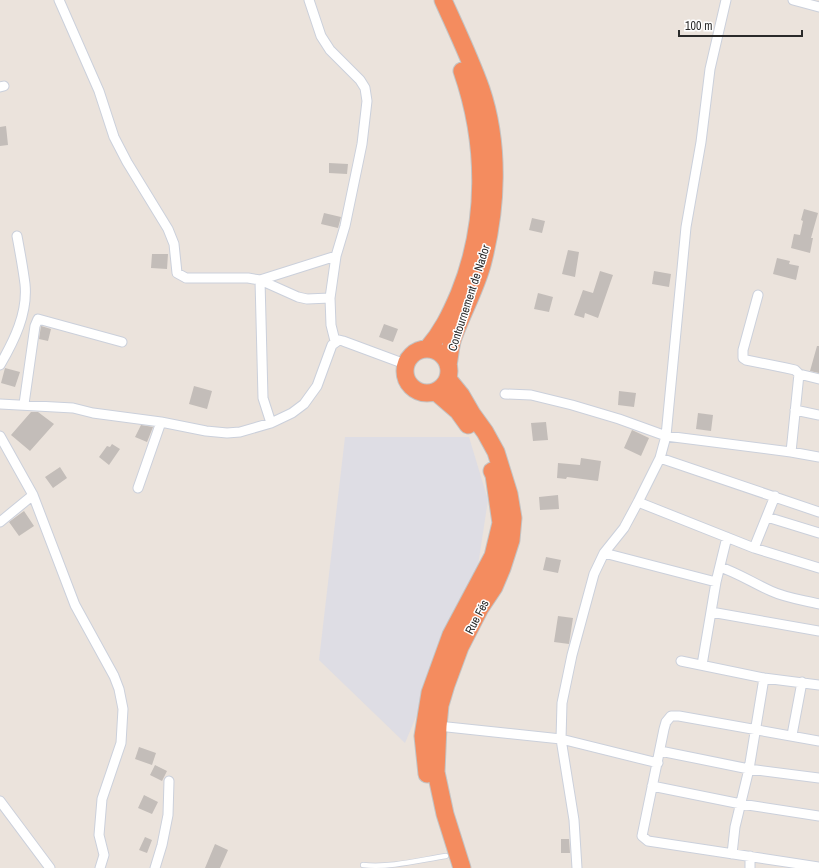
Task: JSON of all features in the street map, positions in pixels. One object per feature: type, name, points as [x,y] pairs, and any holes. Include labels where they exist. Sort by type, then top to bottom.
[{"type":"highway","name":"Contournement de Nador","points":[[430,0],[457,57],[469,93],[478,130],[481,168],[480,207],[474,245],[464,282],[450,317],[426,349],[436,351],[444,356],[448,372]]},
{"type":"highway","name":"Contournement de Nador","points":[[443,0],[467,52],[481,90],[490,129],[494,168],[493,208],[487,248],[476,286],[453,337],[448,372]]},
{"type":"highway","points":[[426,349],[417,351],[410,356],[405,364],[405,375],[408,384],[416,391],[426,394],[436,392],[443,387],[448,372]]},
{"type":"highway","name":"Rue Fés","points":[[448,372],[496,452],[509,494],[513,518],[511,540],[502,568],[494,587],[480,608],[460,648],[440,705],[436,772],[445,814],[462,868]]},
{"type":"highway","name":"Rue Fés","points":[[436,392],[458,411],[475,436],[494,475],[501,523],[493,556],[451,635],[430,693],[423,736],[428,786],[448,862]]},
{"type":"street","points":[[59,0],[99,91],[114,137],[127,162],[168,229],[174,244],[177,273],[186,278],[248,278],[260,280],[298,297],[307,299],[330,298]]},
{"type":"street","points":[[309,0],[321,36],[330,50],[360,80],[365,88],[367,101],[362,144],[345,226],[336,256],[330,298],[331,325],[339,341],[405,364]]},
{"type":"street","points":[[577,868],[574,820],[561,739],[562,703],[572,655],[594,574],[604,553],[624,528],[638,502],[660,458],[666,436],[686,227],[701,142],[710,69],[726,0]]},
{"type":"street","points":[[793,0],[819,7]]},
{"type":"street","points":[[0,365],[16,334],[24,310],[25,285],[17,236]]},
{"type":"street","points":[[260,280],[336,256]]},
{"type":"street","points":[[260,280],[263,398],[271,423]]},
{"type":"street","points":[[758,295],[743,350],[743,358],[746,360],[795,370],[799,374],[819,380]]},
{"type":"street","points":[[24,404],[35,322],[38,319],[122,342]]},
{"type":"street","points":[[0,404],[24,404],[73,408],[93,413],[160,422],[206,431],[227,433],[240,432],[271,423],[299,408],[313,393],[321,377],[331,347],[339,341]]},
{"type":"street","points":[[792,452],[799,374]]},
{"type":"street","points":[[505,394],[531,396],[572,404],[666,436],[792,452],[819,457]]},
{"type":"street","points":[[795,410],[819,415]]},
{"type":"street","points":[[138,488],[160,422]]},
{"type":"street","points":[[0,436],[33,495],[75,605],[114,676],[121,698],[123,721],[121,743],[102,799],[99,834],[104,855],[100,868]]},
{"type":"street","points":[[660,458],[819,512]]},
{"type":"street","points":[[0,522],[33,495]]},
{"type":"street","points":[[754,548],[774,496]]},
{"type":"street","points":[[638,502],[754,548],[819,568]]},
{"type":"street","points":[[767,517],[819,534]]},
{"type":"street","points":[[702,665],[716,582],[727,537]]},
{"type":"street","points":[[604,553],[716,582]]},
{"type":"street","points":[[720,567],[735,572],[771,591],[819,604]]},
{"type":"street","points":[[711,612],[819,631]]},
{"type":"street","points":[[681,661],[764,678],[819,685]]},
{"type":"street","points":[[732,854],[735,827],[749,769],[764,678]]},
{"type":"street","points":[[792,735],[802,682]]},
{"type":"street","points":[[819,741],[792,735],[672,716],[669,717],[666,722],[642,834],[642,837],[645,840],[804,866],[819,865]]},
{"type":"street","points":[[438,726],[561,739],[658,763]]},
{"type":"street","points":[[660,751],[749,769],[819,778]]},
{"type":"street","points":[[155,868],[162,845],[168,815],[169,781]]},
{"type":"street","points":[[652,786],[741,804],[819,816]]},
{"type":"street","points":[[0,802],[50,868]]},
{"type":"street","points":[[750,856],[750,868]]},
{"type":"lane","points":[[363,865],[370,866],[448,862]]},
{"type":"shaded area","points":[[345,437],[469,437],[488,500],[477,572],[405,743],[319,660]]},
{"type":"building","points":[[6,126],[8,145],[0,146],[0,127]]},
{"type":"building","points":[[329,163],[348,164],[347,174],[329,173]]},
{"type":"building","points":[[804,209],[818,213],[811,238],[813,238],[810,253],[791,248],[794,234],[800,235],[803,221],[801,220]]},
{"type":"building","points":[[324,213],[341,217],[338,228],[321,224]]},
{"type":"building","points":[[532,218],[545,221],[542,233],[529,230]]},
{"type":"building","points":[[568,250],[579,252],[575,277],[562,274]]},
{"type":"building","points":[[152,254],[168,254],[167,269],[151,268]]},
{"type":"building","points":[[777,258],[790,261],[789,264],[799,266],[796,280],[773,274]]},
{"type":"building","points":[[600,271],[613,275],[598,318],[585,313],[584,318],[574,315],[583,290],[593,293]]},
{"type":"building","points":[[654,271],[671,274],[669,287],[652,284]]},
{"type":"building","points":[[538,293],[553,297],[549,312],[534,309]]},
{"type":"building","points":[[384,324],[398,329],[393,342],[379,337]]},
{"type":"building","points":[[41,326],[51,329],[48,341],[39,339]]},
{"type":"building","points":[[817,346],[819,346],[819,373],[810,371]]},
{"type":"building","points":[[5,368],[20,372],[15,387],[1,383]]},
{"type":"building","points":[[194,386],[212,391],[207,409],[189,404]]},
{"type":"building","points":[[619,391],[636,393],[634,407],[618,405]]},
{"type":"building","points":[[31,412],[38,412],[54,424],[30,451],[11,435]]},
{"type":"building","points":[[698,413],[713,415],[711,431],[696,429]]},
{"type":"building","points":[[546,422],[548,440],[533,441],[531,423]]},
{"type":"building","points":[[141,425],[153,427],[147,442],[135,437]]},
{"type":"building","points":[[632,430],[649,438],[641,456],[624,448]]},
{"type":"building","points":[[112,444],[120,449],[109,465],[99,457],[107,446],[110,447]]},
{"type":"building","points":[[581,458],[601,461],[598,481],[567,477],[566,479],[557,478],[558,463],[580,465]]},
{"type":"building","points":[[60,467],[67,478],[53,488],[45,477]]},
{"type":"building","points":[[558,495],[559,509],[540,510],[539,497]]},
{"type":"building","points":[[24,511],[34,526],[19,536],[9,522]]},
{"type":"building","points":[[546,557],[561,560],[558,573],[543,570]]},
{"type":"building","points":[[558,616],[573,618],[569,644],[554,642]]},
{"type":"building","points":[[139,747],[156,753],[152,765],[135,759]]},
{"type":"building","points":[[155,765],[167,771],[162,781],[150,775]]},
{"type":"building","points":[[144,795],[158,802],[152,814],[138,808]]},
{"type":"building","points":[[145,837],[152,840],[147,853],[139,850]]},
{"type":"building","points":[[561,839],[569,839],[570,853],[561,853]]},
{"type":"building","points":[[215,844],[228,850],[220,868],[205,868]]}]
